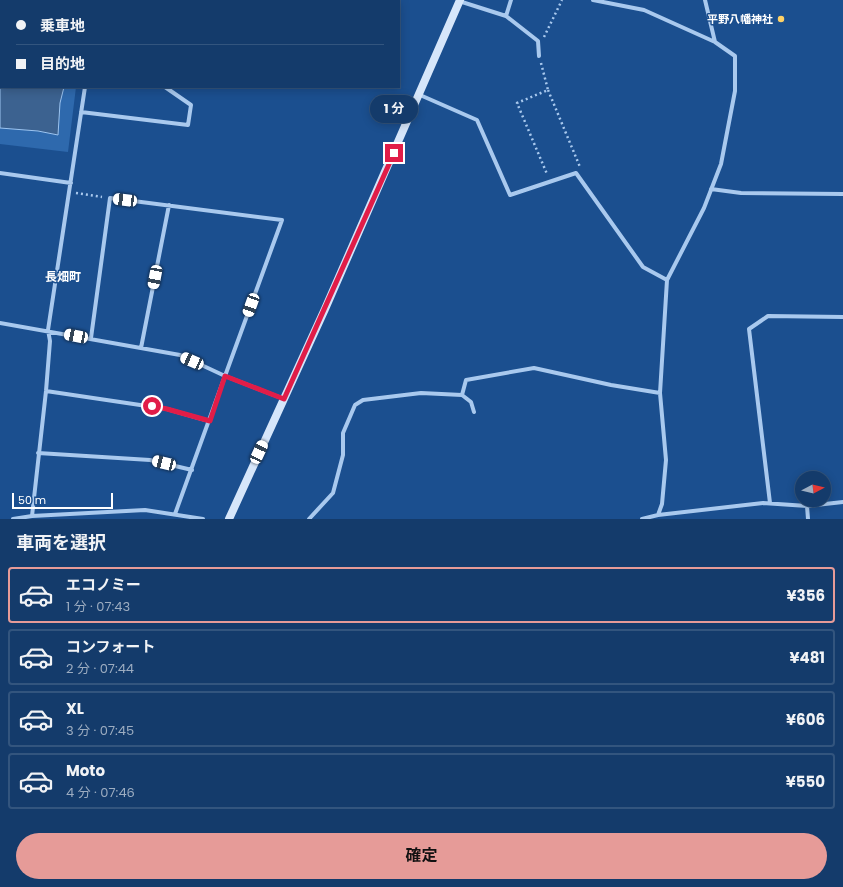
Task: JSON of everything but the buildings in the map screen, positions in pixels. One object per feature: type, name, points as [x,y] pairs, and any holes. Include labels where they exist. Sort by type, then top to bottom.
[{"type":"street","points":[[229,519],[420,95],[459,0],[506,16],[538,42],[539,56]]},
{"type":"street","points":[[506,16],[511,0]]},
{"type":"street","points":[[593,0],[644,10],[715,42],[735,56],[735,92],[722,164],[667,280],[660,393],[666,460],[662,504],[658,515]]},
{"type":"street","points":[[705,0],[715,42]]},
{"type":"street","points":[[32,516],[46,391],[50,341],[48,330],[85,88]]},
{"type":"street","points":[[82,112],[188,126],[191,105],[166,88]]},
{"type":"street","points":[[420,95],[477,120],[510,195],[576,174],[643,267],[667,280]]},
{"type":"street","points":[[0,173],[71,183]]},
{"type":"street","points":[[711,189],[741,194],[843,194]]},
{"type":"street","points":[[90,338],[110,198],[282,220],[175,514]]},
{"type":"street","points":[[141,348],[169,205]]},
{"type":"street","points":[[770,503],[749,329],[768,316],[843,317]]},
{"type":"street","points":[[0,323],[48,330],[180,356],[225,376],[284,399]]},
{"type":"street","points":[[462,395],[466,380],[534,368],[611,385],[660,393]]},
{"type":"street","points":[[46,391],[167,409],[210,421]]},
{"type":"street","points":[[309,519],[332,493],[343,455],[343,433],[355,405],[363,400],[421,393],[462,395],[471,402],[474,412]]},
{"type":"street","points":[[38,454],[150,460],[192,470]]},
{"type":"street","points":[[831,503],[843,502]]},
{"type":"street","points":[[642,519],[658,515],[770,503],[795,505]]},
{"type":"street","points":[[807,507],[808,519]]},
{"type":"street","points":[[14,519],[32,516],[67,517],[145,510],[203,519]]},
{"type":"path","points":[[538,42],[543,38],[562,0]]},
{"type":"path","points":[[539,56],[548,90],[581,165],[576,174]]},
{"type":"path","points":[[548,90],[517,103],[550,182]]},
{"type":"path","points":[[69,192],[110,198]]},
{"type":"shaded area","points":[[0,88],[76,88],[68,152],[0,144]]},
{"type":"shaded area","points":[[0,88],[64,88],[60,103],[58,135],[38,131],[0,128]]},
{"type":"place","name":"平野八幡神社","points":[[781,19]]},
{"type":"district","name":"長畑町","points":[[63,276]]},
{"type":"route","points":[[152,406],[210,421],[225,376],[284,399],[394,153]]}]
